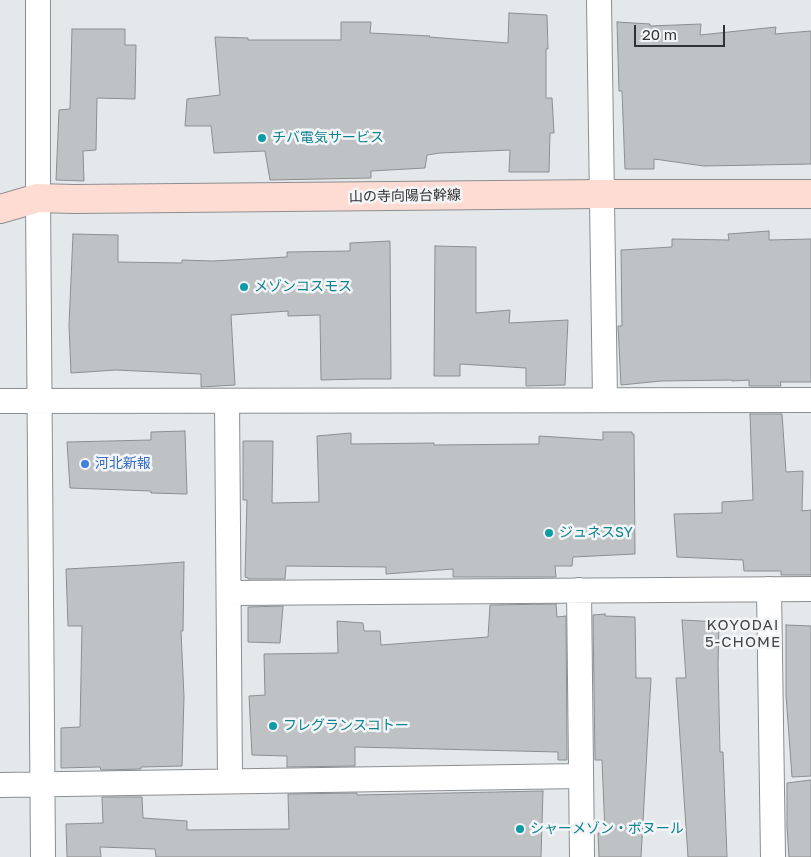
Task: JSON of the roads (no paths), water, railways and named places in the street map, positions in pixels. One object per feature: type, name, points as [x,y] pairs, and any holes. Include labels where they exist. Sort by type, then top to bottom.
[{"type":"street","points":[[38,0],[43,857]]},
{"type":"street","points":[[600,0],[605,400]]},
{"type":"street","name":"山の寺向陽台幹線","points":[[0,209],[38,198],[811,194]]},
{"type":"street","points":[[0,401],[605,400],[807,406]]},
{"type":"street","points":[[227,401],[230,782]]},
{"type":"street","points":[[769,589],[773,857]]},
{"type":"street","points":[[229,593],[811,589]]},
{"type":"street","points":[[579,590],[582,857]]},
{"type":"street","points":[[0,785],[581,776]]},
{"type":"place","name":"チバ電気サービス","points":[[262,138]]},
{"type":"place","name":"メゾンコスモス","points":[[244,287]]},
{"type":"place","name":"河北新報","points":[[85,464]]},
{"type":"place","name":"ジュネスSY","points":[[549,533]]},
{"type":"place","name":"フレグランスコトー","points":[[273,726]]},
{"type":"place","name":"シャーメゾン・ボヌール","points":[[520,829]]},
{"type":"district","name":"KOYODAI 5-CHOME","points":[[743,634]]}]
